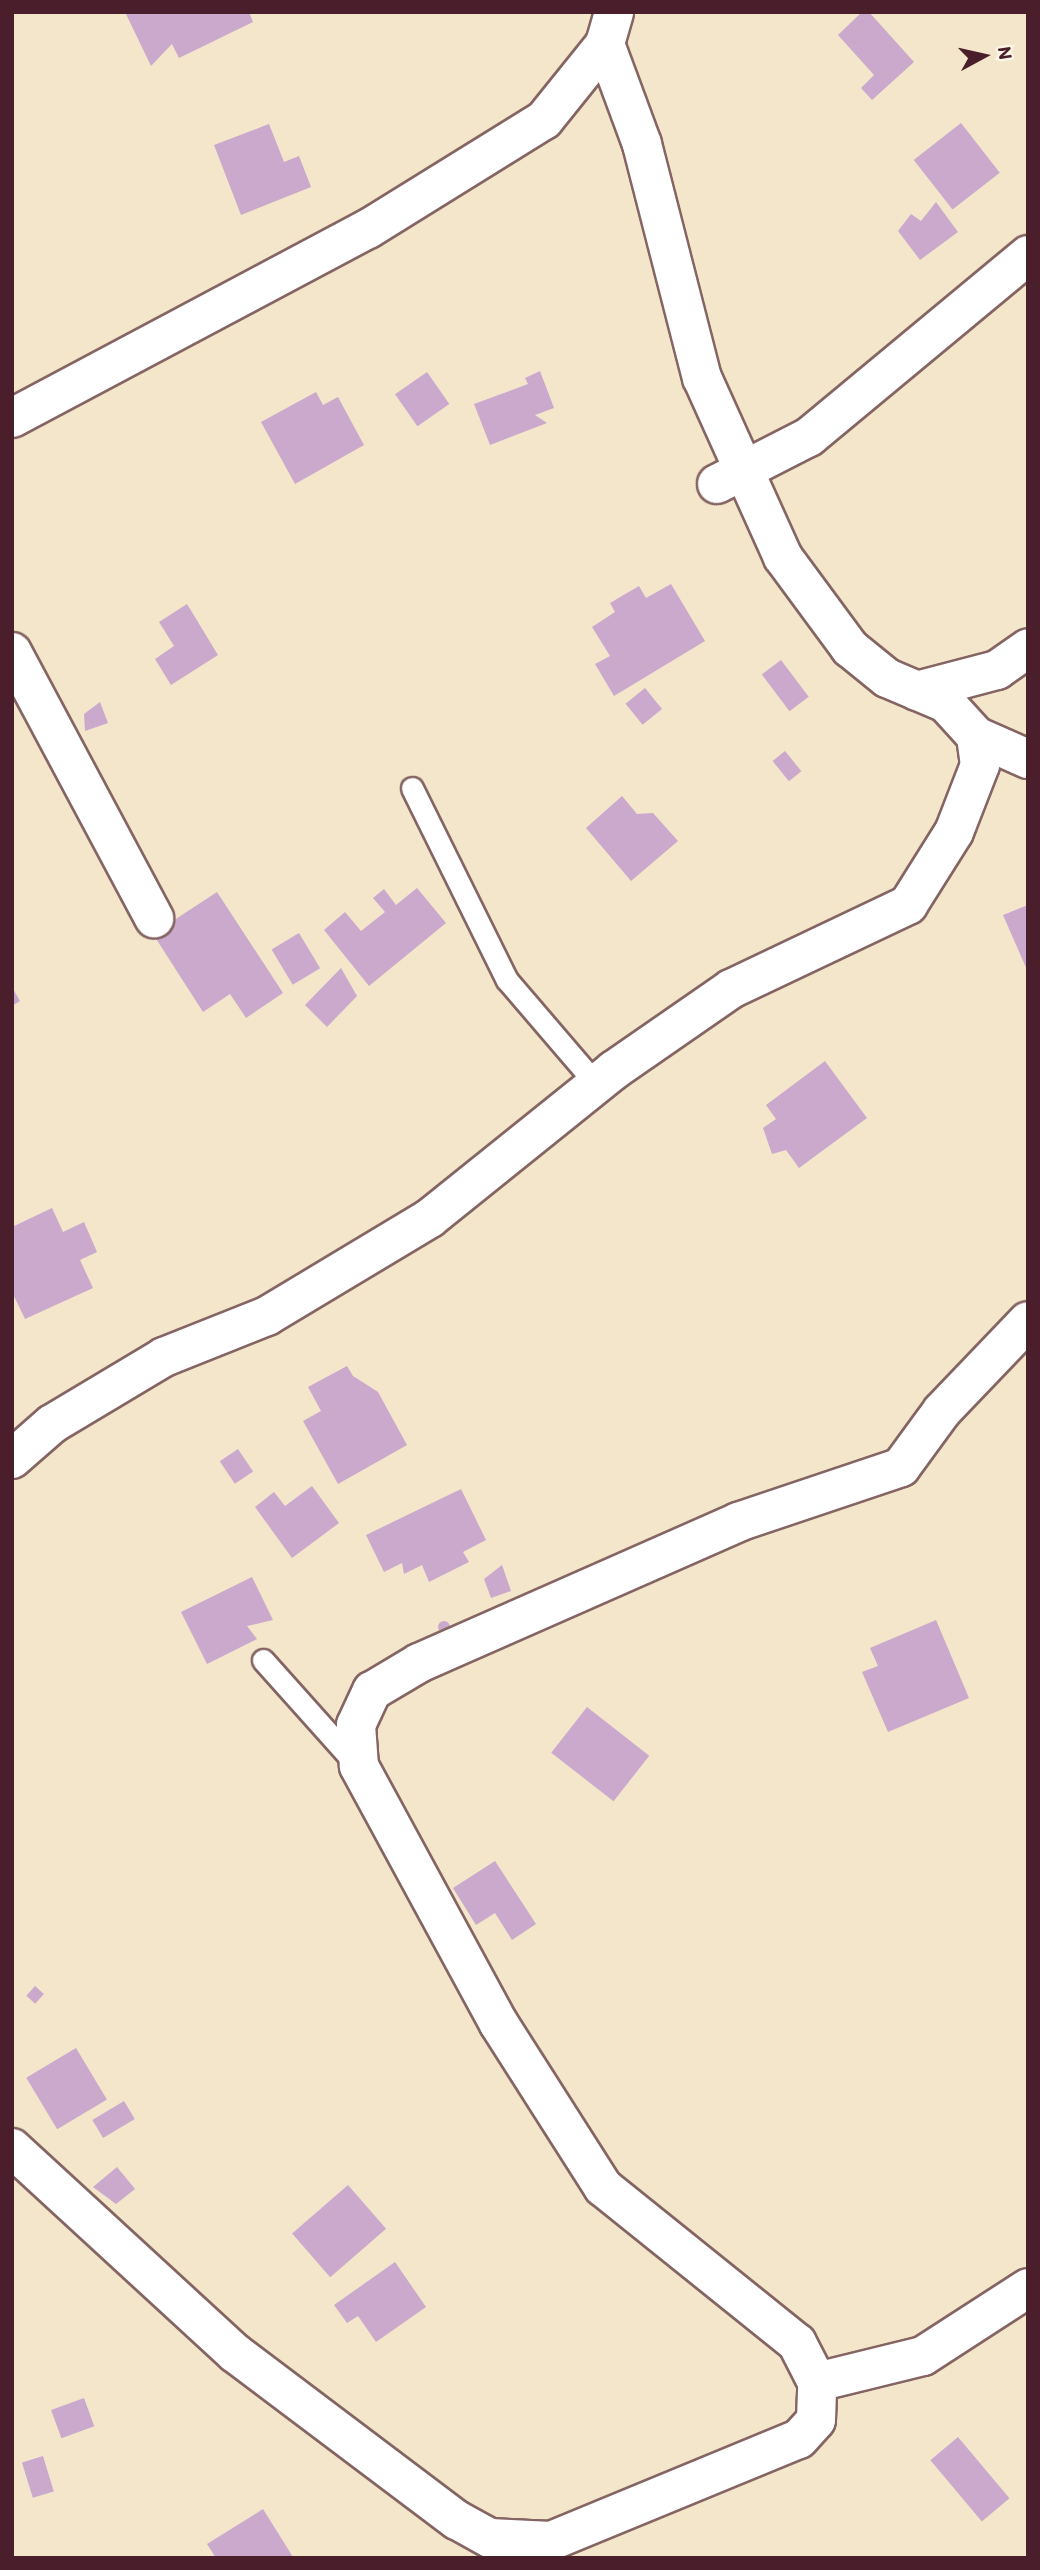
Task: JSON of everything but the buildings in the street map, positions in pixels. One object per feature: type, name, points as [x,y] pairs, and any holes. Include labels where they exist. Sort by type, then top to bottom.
[{"type":"street","points":[[12,418],[368,229],[544,120],[609,28]]},
{"type":"street","points":[[609,28],[730,477],[850,648],[887,678],[946,703],[976,736],[1028,759]]},
{"type":"street","points":[[730,477],[809,438],[1028,255]]},
{"type":"street","points":[[917,691],[997,670],[1028,648]]},
{"type":"street","points":[[12,652],[154,918]]},
{"type":"street","points":[[12,1459],[52,1424],[164,1357],[267,1316],[430,1218],[596,1084],[731,989],[908,905],[954,832],[980,765],[976,736]]},
{"type":"street","points":[[12,2148],[234,2353],[457,2520],[504,2548],[551,2541],[799,2439],[816,2420],[817,2382],[797,2343],[603,2187],[499,2024],[359,1766],[356,1725],[372,1691],[419,1663],[738,1522],[901,1467],[942,1411],[1028,1321]]},
{"type":"street","points":[[817,2382],[923,2356],[1028,2288]]},
{"type":"lane","points":[[412,788],[507,980],[596,1084]]},
{"type":"lane","points":[[263,1660],[359,1766]]}]
